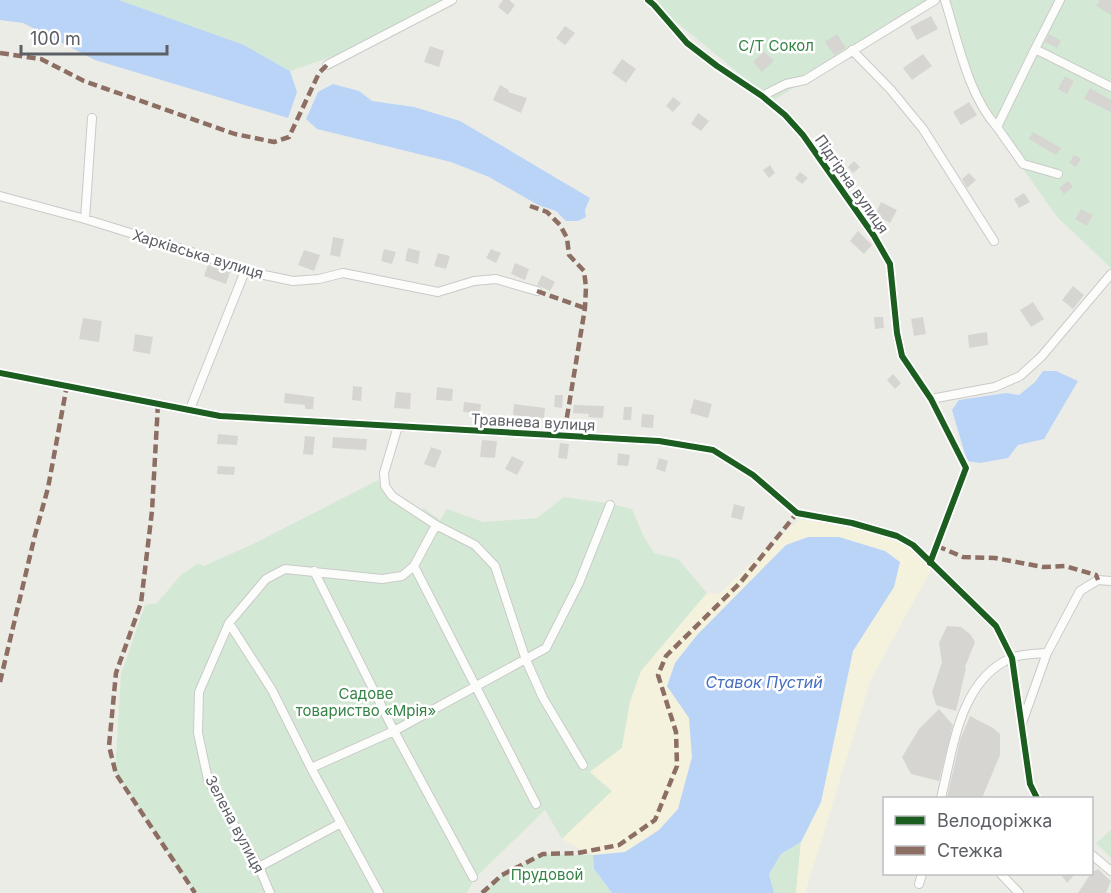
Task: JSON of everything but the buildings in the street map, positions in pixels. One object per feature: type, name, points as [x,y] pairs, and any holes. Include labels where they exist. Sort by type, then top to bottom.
[{"type":"street","points":[[327,65],[452,0]]},
{"type":"street","name":"Підгірна вулиця","points":[[648,0],[687,43],[785,115],[803,135],[874,236],[890,264],[897,333],[902,356],[931,399],[966,468],[930,564]]},
{"type":"street","points":[[762,96],[786,84],[805,80],[935,0]]},
{"type":"street","points":[[945,0],[974,90],[986,115],[1023,164],[1058,174]]},
{"type":"street","points":[[997,127],[1060,0]]},
{"type":"street","points":[[1035,49],[1111,87]]},
{"type":"street","points":[[852,50],[891,90],[923,129],[994,241]]},
{"type":"street","points":[[84,219],[92,118]]},
{"type":"street","name":"Харківська вулиця","points":[[0,196],[84,219],[245,271],[292,281],[319,279],[343,273],[438,292],[474,281],[496,279],[537,291]]},
{"type":"street","points":[[190,410],[245,271]]},
{"type":"street","points":[[931,399],[973,393],[995,387],[1020,376],[1041,357],[1111,274]]},
{"type":"street","name":"Травнева вулиця","points":[[0,373],[220,416],[659,441],[713,450],[753,475],[797,513],[897,536],[913,545],[930,564],[973,601],[996,626],[1012,657],[1030,784],[1036,797]]},
{"type":"street","points":[[398,426],[384,473],[385,486],[392,496],[436,525],[475,545],[495,566],[526,660],[543,698],[583,765]]},
{"type":"street","points":[[311,768],[394,731],[546,648],[579,583],[610,505]]},
{"type":"street","points":[[436,525],[414,566],[536,804]]},
{"type":"street","name":"Зелена вулиця","points":[[270,893],[259,867],[208,780],[198,733],[199,692],[230,623],[266,579],[285,569],[382,579],[402,576],[414,566]]},
{"type":"street","points":[[314,571],[394,731],[473,877]]},
{"type":"street","points":[[1022,724],[1047,653],[1080,591],[1098,580],[1111,581]]},
{"type":"street","points":[[230,623],[272,690],[311,768],[379,893]]},
{"type":"street","points":[[941,797],[962,714],[984,677],[1012,657],[1047,653]]},
{"type":"street","points":[[259,867],[341,823]]},
{"type":"street","points":[[1093,856],[1111,871]]},
{"type":"street","points":[[919,884],[921,875]]},
{"type":"street","points":[[1003,875],[1019,893]]},
{"type":"green space","points":[[119,0],[442,0],[337,55],[290,71],[244,45]]},
{"type":"green space","name":"С/Т Сокол","points":[[649,0],[931,0],[773,101]]},
{"type":"green space","points":[[942,0],[1111,0],[1111,268],[1057,217],[981,109]]},
{"type":"green space","name":"Садове товариство «Мрія»","points":[[378,480],[387,497],[417,517],[424,508],[440,520],[447,509],[483,522],[537,518],[564,497],[632,509],[654,553],[678,559],[707,593],[641,671],[630,703],[622,748],[590,772],[612,791],[562,839],[545,810],[475,878],[467,893],[195,893],[115,772],[121,674],[145,605],[157,603],[180,576],[198,563],[204,566],[255,543]]},
{"type":"green space","points":[[1111,830],[1111,858],[1096,843]]},
{"type":"green space","points":[[801,842],[796,893],[774,893],[769,874],[781,854]]},
{"type":"green space","name":"Прудовой","points":[[543,854],[593,855],[594,869],[612,893],[482,893],[502,875]]},
{"type":"sand","points":[[803,517],[852,523],[913,545],[932,568],[871,679],[805,893],[796,893],[801,842],[821,802],[853,651],[894,587],[667,686],[689,718],[692,757],[678,809],[659,830],[625,852],[593,855],[562,839],[612,791],[590,772],[622,748],[630,702],[641,671],[707,593],[719,594],[774,541]]},
{"type":"water","points":[[0,0],[119,0],[244,45],[290,71],[297,92],[288,118],[95,60],[23,23],[0,20]]},
{"type":"water","points":[[333,84],[359,91],[372,101],[414,107],[460,121],[590,198],[585,210],[586,217],[578,221],[566,221],[556,211],[538,205],[489,177],[451,162],[317,129],[306,119],[318,92]]},
{"type":"water","points":[[1043,371],[1056,371],[1078,381],[1044,439],[1018,445],[1008,458],[980,463],[967,461],[952,410],[959,400],[1006,393],[1019,395],[1035,382]]},
{"type":"water","name":"Ставок Пустий","points":[[808,537],[839,537],[885,551],[900,562],[894,587],[853,651],[821,802],[801,842],[781,854],[769,874],[774,893],[612,893],[594,869],[593,855],[625,852],[659,830],[678,809],[692,757],[689,718],[667,686],[675,663],[697,635],[786,545]]},
{"type":"marked path","points":[[0,53],[41,59],[84,81],[235,134],[274,142],[289,137],[319,73],[327,65]]},
{"type":"marked path","points":[[530,206],[547,212],[560,225],[567,238],[569,255],[584,271],[585,308],[564,435]]},
{"type":"marked path","points":[[537,291],[585,308]]},
{"type":"marked path","points":[[0,682],[48,488],[67,385]]},
{"type":"marked path","points":[[158,404],[152,511],[141,603],[116,673],[109,746],[116,774],[195,893]]},
{"type":"marked path","points":[[482,893],[502,875],[543,854],[578,853],[619,845],[655,820],[677,766],[676,732],[658,675],[666,656],[740,583],[797,513]]},
{"type":"marked path","points":[[937,546],[963,557],[995,558],[1043,567],[1065,566],[1096,575],[1098,580]]},
{"type":"cycle path","points":[[648,0],[687,43],[785,115],[803,135],[874,236],[890,264],[897,333],[902,356],[931,399],[966,468],[930,563]]},
{"type":"cycle path","points":[[0,373],[220,416],[659,441],[713,450],[753,475],[797,513],[852,523],[897,536],[913,545],[996,626],[1012,658],[1030,784],[1036,797]]}]
